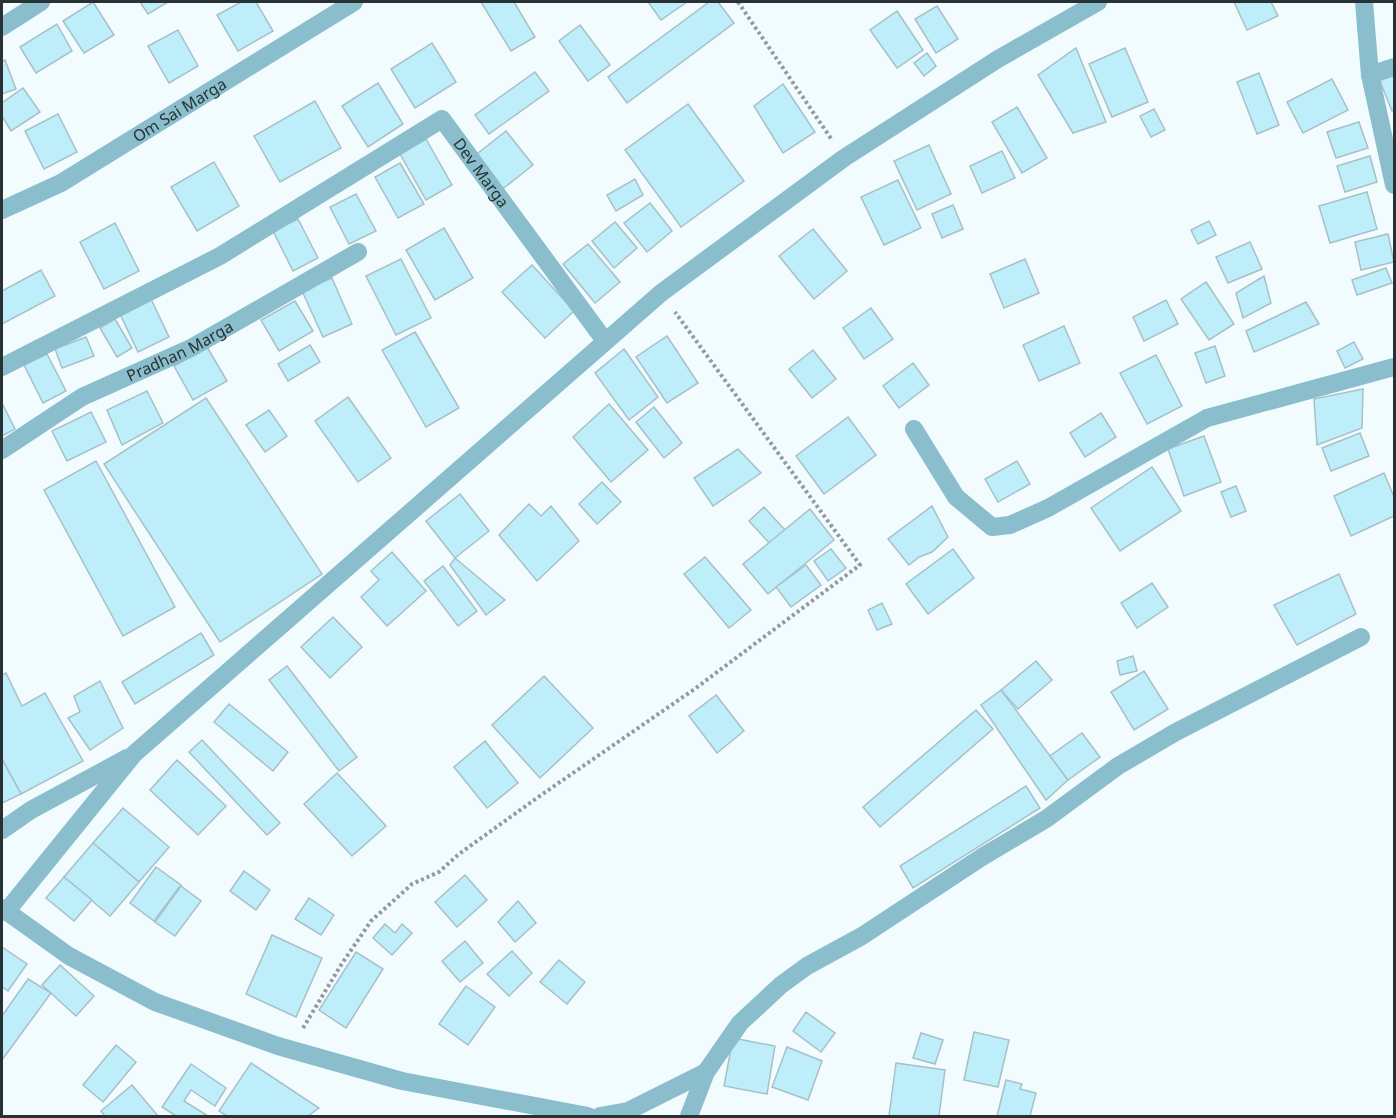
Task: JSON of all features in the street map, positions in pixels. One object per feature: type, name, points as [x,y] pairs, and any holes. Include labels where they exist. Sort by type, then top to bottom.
[{"type":"street","points":[[2,27],[41,2]]},
{"type":"street","name":"Om Sai Marga","points":[[2,210],[61,183],[354,2]]},
{"type":"street","points":[[588,1116],[402,1081],[278,1046],[155,1002],[69,956],[4,910],[134,754],[661,293],[844,158],[998,59],[1098,2]]},
{"type":"street","points":[[1364,2],[1370,75],[1395,185]]},
{"type":"street","points":[[1370,75],[1395,67]]},
{"type":"street","name":"Dev Marga","points":[[2,367],[220,256],[442,119],[605,341]]},
{"type":"street","name":"Pradhan Marga","points":[[2,450],[82,397],[191,348],[358,252]]},
{"type":"street","points":[[914,429],[956,497],[992,527],[1010,525],[1108,476],[1207,418],[1395,367]]},
{"type":"street","points":[[689,1116],[706,1072],[740,1023],[807,966],[862,936],[1046,819],[1118,766],[1166,738],[1361,637]]},
{"type":"street","points":[[2,830],[31,810],[134,754]]},
{"type":"street","points":[[600,1116],[628,1111],[706,1072]]},
{"type":"path","points":[[738,2],[844,158]]},
{"type":"path","points":[[278,1046],[304,1027],[340,965],[371,921],[412,884],[439,872],[459,854],[696,688],[860,565],[661,293]]},
{"type":"building","points":[[93,2],[114,35],[84,53],[63,21]]},
{"type":"building","points":[[140,2],[168,2],[148,14]]},
{"type":"building","points":[[241,2],[256,2],[273,31],[238,51],[217,15]]},
{"type":"building","points":[[481,2],[514,2],[535,37],[511,51]]},
{"type":"building","points":[[648,2],[687,2],[661,20]]},
{"type":"building","points":[[709,2],[718,2],[734,23],[627,103],[608,77]]},
{"type":"building","points":[[1234,2],[1271,2],[1278,16],[1247,30]]},
{"type":"building","points":[[937,6],[958,39],[936,53],[915,19]]},
{"type":"building","points":[[897,11],[923,50],[897,68],[870,30]]},
{"type":"building","points":[[57,24],[72,51],[36,73],[20,47]]},
{"type":"building","points":[[580,25],[610,65],[588,81],[559,41]]},
{"type":"building","points":[[178,30],[198,66],[169,83],[148,46]]},
{"type":"building","points":[[432,43],[456,82],[415,108],[391,69]]},
{"type":"building","points":[[1076,48],[1106,122],[1073,133],[1038,75]]},
{"type":"building","points":[[1125,48],[1148,102],[1112,117],[1089,64]]},
{"type":"building","points":[[927,53],[936,66],[924,76],[914,63]]},
{"type":"building","points":[[5,60],[16,89],[2,94],[2,62]]},
{"type":"building","points":[[535,72],[549,91],[489,134],[475,115]]},
{"type":"building","points":[[1259,73],[1279,125],[1257,134],[1237,82]]},
{"type":"building","points":[[1394,73],[1394,110],[1392,111],[1379,79]]},
{"type":"building","points":[[1332,79],[1348,110],[1303,133],[1287,102]]},
{"type":"building","points":[[378,83],[403,124],[368,147],[342,106]]},
{"type":"building","points":[[783,84],[815,132],[783,153],[754,106]]},
{"type":"building","points":[[23,88],[40,112],[11,131],[2,116],[2,103]]},
{"type":"building","points":[[315,101],[341,148],[280,182],[254,136]]},
{"type":"building","points":[[688,104],[744,181],[681,227],[625,150]]},
{"type":"building","points":[[1017,107],[1047,158],[1022,173],[992,122]]},
{"type":"building","points":[[1154,109],[1165,130],[1151,137],[1140,116]]},
{"type":"building","points":[[58,114],[77,152],[44,169],[25,131]]},
{"type":"building","points":[[1359,122],[1368,148],[1336,158],[1327,132]]},
{"type":"building","points":[[506,131],[533,165],[500,191],[473,157]]},
{"type":"building","points":[[426,139],[452,185],[426,200],[400,154]]},
{"type":"building","points":[[929,145],[951,194],[917,210],[894,161]]},
{"type":"building","points":[[1002,151],[1015,178],[982,193],[970,166]]},
{"type":"building","points":[[1370,156],[1377,182],[1345,192],[1337,166]]},
{"type":"building","points":[[214,162],[239,206],[197,231],[171,187]]},
{"type":"building","points":[[400,163],[424,204],[398,218],[375,177]]},
{"type":"building","points":[[635,179],[643,195],[616,211],[607,195]]},
{"type":"building","points":[[898,180],[921,228],[884,245],[861,197]]},
{"type":"building","points":[[1367,192],[1377,229],[1330,243],[1319,206]]},
{"type":"building","points":[[356,194],[376,231],[349,244],[330,207]]},
{"type":"building","points":[[650,203],[672,231],[647,252],[624,223]]},
{"type":"building","points":[[953,205],[963,229],[942,238],[932,214]]},
{"type":"building","points":[[298,219],[318,258],[293,271],[273,231]]},
{"type":"building","points":[[1209,221],[1216,235],[1198,244],[1191,230]]},
{"type":"building","points":[[615,222],[637,248],[614,268],[592,241]]},
{"type":"building","points":[[115,223],[139,271],[104,289],[80,242]]},
{"type":"building","points":[[444,228],[473,278],[435,300],[406,250]]},
{"type":"building","points":[[813,229],[847,271],[814,299],[779,256]]},
{"type":"building","points":[[1388,234],[1394,262],[1361,270],[1355,242]]},
{"type":"building","points":[[1250,242],[1262,269],[1228,283],[1216,257]]},
{"type":"building","points":[[588,244],[620,282],[595,303],[563,264]]},
{"type":"building","points":[[401,259],[431,318],[396,335],[366,276]]},
{"type":"building","points":[[1025,259],[1039,293],[1004,308],[990,274]]},
{"type":"building","points":[[532,265],[574,311],[545,338],[502,292]]},
{"type":"building","points":[[1386,268],[1392,283],[1357,295],[1352,280]]},
{"type":"building","points":[[41,270],[55,296],[2,324],[2,291]]},
{"type":"building","points":[[1264,276],[1271,303],[1243,318],[1236,293]]},
{"type":"building","points":[[332,278],[352,324],[323,337],[302,291]]},
{"type":"building","points":[[1206,282],[1234,324],[1209,340],[1181,299]]},
{"type":"building","points":[[151,299],[169,337],[138,352],[120,314]]},
{"type":"building","points":[[1166,300],[1178,324],[1144,341],[1133,317]]},
{"type":"building","points":[[295,301],[313,331],[279,351],[261,320]]},
{"type":"building","points":[[1306,302],[1319,324],[1254,352],[1246,331]]},
{"type":"building","points":[[871,308],[893,339],[864,359],[843,328]]},
{"type":"building","points":[[115,319],[132,348],[117,357],[100,328]]},
{"type":"building","points":[[1064,326],[1080,363],[1039,381],[1023,345]]},
{"type":"building","points":[[415,332],[459,408],[426,427],[382,350]]},
{"type":"building","points":[[667,336],[698,383],[667,403],[636,357]]},
{"type":"building","points":[[86,337],[94,356],[62,368],[55,349]]},
{"type":"building","points":[[1354,342],[1363,359],[1345,368],[1337,351]]},
{"type":"building","points":[[310,345],[320,362],[288,381],[278,364]]},
{"type":"building","points":[[1215,346],[1225,376],[1206,383],[1195,353]]},
{"type":"building","points":[[207,347],[227,381],[193,400],[174,366]]},
{"type":"building","points":[[624,349],[658,397],[629,420],[595,373]]},
{"type":"building","points":[[813,350],[836,379],[812,398],[789,369]]},
{"type":"building","points":[[47,354],[66,391],[43,403],[24,365]]},
{"type":"building","points":[[1156,355],[1182,406],[1147,424],[1120,373]]},
{"type":"building","points":[[913,363],[929,385],[899,408],[883,386]]},
{"type":"building","points":[[1363,389],[1362,428],[1317,445],[1314,399]]},
{"type":"building","points":[[147,391],[163,423],[122,445],[107,410]]},
{"type":"building","points":[[348,397],[391,458],[358,482],[315,421]]},
{"type":"building","points":[[206,398],[322,574],[220,642],[104,464]]},
{"type":"building","points":[[2,403],[15,429],[2,436]]},
{"type":"building","points":[[609,404],[648,450],[611,482],[573,437]]},
{"type":"building","points":[[654,407],[682,443],[664,458],[636,422]]},
{"type":"building","points":[[269,410],[287,436],[265,452],[246,425]]},
{"type":"building","points":[[91,412],[106,442],[67,461],[52,431]]},
{"type":"building","points":[[1101,413],[1116,437],[1085,457],[1070,433]]},
{"type":"building","points":[[848,417],[876,455],[824,494],[796,456]]},
{"type":"building","points":[[1360,433],[1369,456],[1331,471],[1322,448]]},
{"type":"building","points":[[1204,436],[1221,482],[1184,496],[1168,449]]},
{"type":"building","points":[[738,449],[761,473],[713,506],[694,478]]},
{"type":"building","points":[[96,461],[175,607],[123,636],[44,490]]},
{"type":"building","points":[[1017,461],[1030,484],[998,502],[985,479]]},
{"type":"building","points":[[1152,467],[1181,511],[1120,551],[1091,508]]},
{"type":"building","points":[[1384,473],[1394,497],[1394,516],[1351,536],[1334,496]]},
{"type":"building","points":[[602,482],[621,502],[597,524],[579,504]]},
{"type":"building","points":[[1236,486],[1246,511],[1231,517],[1221,492]]},
{"type":"building","points":[[460,494],[489,531],[455,558],[426,521]]},
{"type":"building","points":[[529,504],[541,516],[551,506],[579,541],[537,581],[499,535]]},
{"type":"building","points":[[932,506],[948,537],[932,552],[919,557],[909,565],[888,539]]},
{"type":"building","points":[[764,507],[785,530],[770,544],[749,521]]},
{"type":"building","points":[[810,509],[834,540],[768,594],[743,564]]},
{"type":"building","points":[[831,549],[846,568],[828,581],[814,561]]},
{"type":"building","points":[[953,549],[974,578],[928,614],[906,584]]},
{"type":"building","points":[[392,552],[426,591],[387,626],[361,597],[379,580],[371,571]]},
{"type":"building","points":[[705,557],[751,610],[729,628],[684,574]]},
{"type":"building","points":[[455,558],[505,600],[486,615],[450,565]]},
{"type":"building","points":[[806,565],[821,585],[791,607],[776,587]]},
{"type":"building","points":[[443,566],[477,611],[458,626],[424,581]]},
{"type":"building","points":[[1339,574],[1356,614],[1297,645],[1274,605]]},
{"type":"building","points":[[1152,583],[1168,607],[1137,628],[1121,603]]},
{"type":"building","points":[[882,603],[892,624],[877,630],[868,610]]},
{"type":"building","points":[[333,617],[362,647],[330,678],[301,647]]},
{"type":"building","points":[[201,633],[214,655],[135,704],[122,682]]},
{"type":"building","points":[[1133,656],[1137,671],[1120,675],[1117,661]]},
{"type":"building","points":[[1036,661],[1052,680],[1018,709],[1001,690]]},
{"type":"building","points":[[287,666],[357,757],[339,771],[269,680]]},
{"type":"building","points":[[1144,671],[1168,709],[1134,730],[1111,692]]},
{"type":"building","points":[[6,673],[22,706],[45,693],[83,761],[21,794],[2,759],[2,675]]},
{"type":"building","points":[[544,676],[593,728],[540,778],[492,725]]},
{"type":"building","points":[[100,681],[123,728],[90,750],[68,718],[80,712],[74,696]]},
{"type":"building","points":[[1001,690],[1068,780],[1046,800],[981,705]]},
{"type":"building","points":[[716,695],[744,731],[717,753],[689,716]]},
{"type":"building","points":[[229,704],[288,752],[273,771],[214,722]]},
{"type":"building","points":[[976,710],[993,729],[880,827],[863,807]]},
{"type":"building","points":[[1082,733],[1100,757],[1068,780],[1050,756]]},
{"type":"building","points":[[202,740],[280,823],[267,835],[189,752]]},
{"type":"building","points":[[485,741],[518,783],[487,808],[454,767]]},
{"type":"building","points":[[2,759],[21,794],[2,803]]},
{"type":"building","points":[[177,760],[226,806],[198,835],[150,790]]},
{"type":"building","points":[[337,773],[386,826],[352,856],[304,804]]},
{"type":"building","points":[[1026,786],[1040,808],[913,888],[900,866]]},
{"type":"building","points":[[123,808],[169,847],[139,882],[93,843]]},
{"type":"building","points":[[93,843],[139,882],[110,916],[64,877]]},
{"type":"building","points":[[156,867],[181,885],[154,921],[130,903]]},
{"type":"building","points":[[244,871],[270,890],[256,910],[230,891]]},
{"type":"building","points":[[465,875],[487,900],[457,927],[435,902]]},
{"type":"building","points":[[64,877],[92,900],[74,921],[46,898]]},
{"type":"building","points":[[181,886],[201,901],[175,936],[155,922]]},
{"type":"building","points":[[309,898],[334,915],[321,935],[295,919]]},
{"type":"building","points":[[518,901],[536,923],[515,942],[498,922]]},
{"type":"building","points":[[385,924],[395,933],[402,924],[412,933],[392,955],[373,938]]},
{"type":"building","points":[[272,935],[322,958],[296,1017],[246,994]]},
{"type":"building","points":[[465,941],[483,963],[460,982],[442,961]]},
{"type":"building","points":[[2,947],[27,964],[8,991],[2,987]]},
{"type":"building","points":[[512,951],[532,973],[509,996],[487,974]]},
{"type":"building","points":[[356,952],[383,969],[346,1028],[319,1010]]},
{"type":"building","points":[[559,960],[585,982],[567,1004],[540,982]]},
{"type":"building","points":[[60,965],[94,996],[76,1016],[42,985]]},
{"type":"building","points":[[28,979],[51,993],[2,1060],[2,1016]]},
{"type":"building","points":[[466,986],[495,1007],[468,1045],[439,1024]]},
{"type":"building","points":[[806,1012],[835,1033],[821,1052],[793,1031]]},
{"type":"building","points":[[974,1032],[1009,1040],[998,1087],[964,1080]]},
{"type":"building","points":[[921,1033],[943,1040],[935,1064],[913,1058]]},
{"type":"building","points":[[733,1038],[775,1046],[767,1094],[724,1086]]},
{"type":"building","points":[[116,1045],[136,1062],[103,1102],[83,1085]]},
{"type":"building","points":[[787,1047],[822,1061],[808,1100],[772,1087]]},
{"type":"building","points":[[251,1063],[319,1108],[308,1116],[227,1116],[219,1111]]},
{"type":"building","points":[[896,1063],[945,1070],[939,1116],[889,1116]]},
{"type":"building","points":[[191,1064],[226,1088],[215,1106],[191,1090],[184,1101],[208,1116],[176,1116],[162,1107]]},
{"type":"building","points":[[1006,1080],[1022,1084],[1020,1089],[1036,1093],[1030,1116],[997,1116]]},
{"type":"building","points":[[132,1085],[158,1116],[105,1116],[101,1111]]}]
